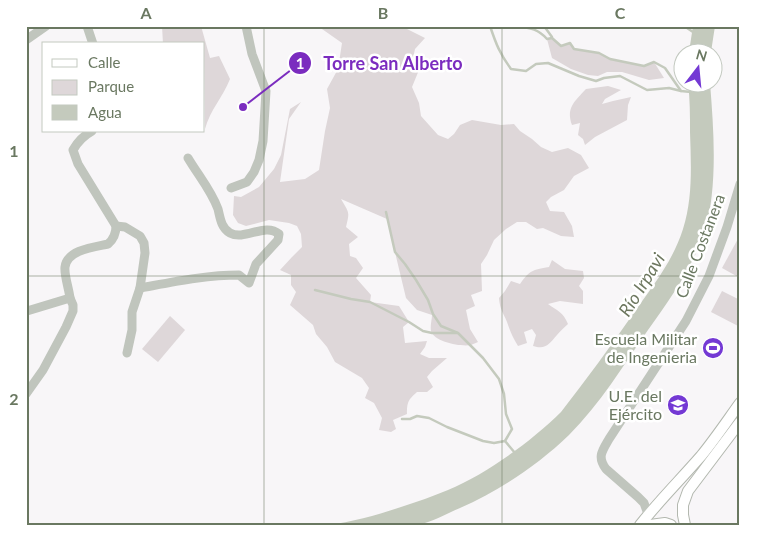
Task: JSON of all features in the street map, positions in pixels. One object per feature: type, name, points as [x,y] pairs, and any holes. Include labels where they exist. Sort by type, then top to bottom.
[{"type":"main road","points":[[640,525],[649,520],[656,505],[701,455],[740,403]]},
{"type":"main road","points":[[685,525],[683,505],[688,490],[740,422]]},
{"type":"main road","points":[[649,520],[671,525]]},
{"type":"street","points":[[26,40],[46,26]]},
{"type":"street","points":[[87,26],[92,42]]},
{"type":"street","points":[[231,188],[247,182],[254,172],[263,141],[266,90],[252,54],[246,26]]},
{"type":"street","points":[[26,394],[42,370],[73,311],[65,267],[67,259],[74,253],[108,244],[116,234],[116,226],[78,164],[73,150],[78,142],[90,132]]},
{"type":"street","points":[[140,288],[227,275],[240,275],[248,283],[256,264],[278,240],[278,232],[273,231],[239,236],[231,234],[226,230],[216,205],[188,158]]},
{"type":"street","name":"Calle Costanera","points":[[649,520],[644,503],[606,469],[600,458],[609,440],[686,321],[709,276],[740,184]]},
{"type":"street","points":[[116,226],[125,227],[140,236],[144,243],[145,253],[140,288],[132,312],[132,330],[127,353]]},
{"type":"street","points":[[27,310],[70,298]]},
{"type":"green space","points":[[162,26],[201,26],[210,58],[219,56],[230,79],[205,129],[205,42],[163,42]]},
{"type":"green space","points":[[322,26],[401,26],[425,38],[415,49],[412,63],[419,70],[412,87],[419,103],[421,116],[438,135],[448,139],[460,125],[472,120],[501,125],[514,124],[541,147],[552,152],[568,148],[581,155],[589,168],[574,176],[564,190],[546,202],[550,211],[564,212],[572,226],[574,237],[561,236],[543,228],[537,229],[526,222],[517,222],[494,240],[481,264],[482,291],[471,295],[475,306],[466,310],[470,329],[478,342],[471,345],[448,343],[433,335],[431,331],[432,315],[417,310],[406,298],[387,219],[341,199],[348,212],[346,227],[358,237],[349,244],[350,256],[356,258],[363,268],[356,278],[371,295],[370,302],[399,306],[409,322],[403,327],[405,343],[427,341],[420,354],[429,358],[447,358],[427,377],[433,387],[427,392],[417,392],[412,397],[408,404],[407,414],[393,420],[396,429],[391,432],[379,430],[382,418],[374,403],[365,398],[369,388],[362,378],[335,362],[327,347],[316,334],[313,325],[290,305],[296,292],[291,285],[291,275],[280,270],[302,247],[301,234],[297,226],[269,220],[246,226],[238,223],[233,215],[234,196],[241,197],[259,187],[274,169],[281,155],[290,109],[301,102],[289,119],[280,182],[305,179],[319,170],[330,108],[327,89],[338,69],[342,43],[322,29]]},
{"type":"green space","points":[[552,38],[561,46],[570,43],[574,49],[599,53],[610,59],[644,66],[654,62],[664,78],[649,80],[622,72],[607,72],[598,76],[588,75],[571,69],[552,58],[547,39]]},
{"type":"green space","points":[[608,86],[621,90],[605,99],[602,104],[631,97],[628,105],[627,120],[595,137],[585,145],[583,139],[578,135],[580,123],[572,125],[570,119],[572,106],[586,89]]},
{"type":"green space","points":[[740,237],[740,278],[722,268]]},
{"type":"green space","points":[[552,260],[565,269],[583,271],[584,278],[579,286],[583,291],[583,304],[560,301],[548,304],[562,314],[568,324],[544,347],[533,346],[536,335],[532,329],[524,332],[527,343],[518,346],[502,311],[499,298],[511,281],[520,284],[532,271],[549,267]]},
{"type":"green space","points":[[722,291],[740,300],[740,327],[711,312]]},
{"type":"green space","points":[[170,316],[185,330],[158,362],[142,349]]},
{"type":"water","points":[[693,26],[715,26],[713,42],[691,42]]},
{"type":"water","name":"Río Irpavi","points":[[689,92],[711,92],[714,160],[711,198],[704,236],[674,293],[591,411],[569,435],[531,467],[489,494],[439,518],[414,525],[327,525],[383,513],[431,497],[463,483],[508,456],[561,412],[655,284],[679,241],[686,217],[691,181]]},
{"type":"waterway","points":[[490,26],[499,49],[511,69],[526,71],[536,64],[548,63],[596,81],[620,76],[647,90],[674,89]]},
{"type":"waterway","points":[[518,26],[537,31],[547,39],[552,38],[561,46],[570,43],[574,49],[599,53],[610,59],[644,66],[654,62],[665,68],[674,81]]},
{"type":"waterway","points":[[544,26],[552,37]]},
{"type":"waterway","points":[[684,26],[693,32]]},
{"type":"waterway","points":[[386,212],[395,252],[416,280],[441,326],[458,333],[483,358],[499,379],[504,394],[506,414],[512,429],[505,441],[515,453]]},
{"type":"waterway","points":[[315,290],[370,302],[423,331],[457,333]]},
{"type":"waterway","points":[[402,419],[410,419],[417,416],[429,418],[483,441],[494,443],[505,441]]},
{"type":"place","name":"Torre San Alberto","points":[[243,107]]},
{"type":"place","name":"Escuela Militar de Ingenieria","points":[[713,348]]},
{"type":"place","name":"U.E. del Ejército","points":[[678,405]]}]
